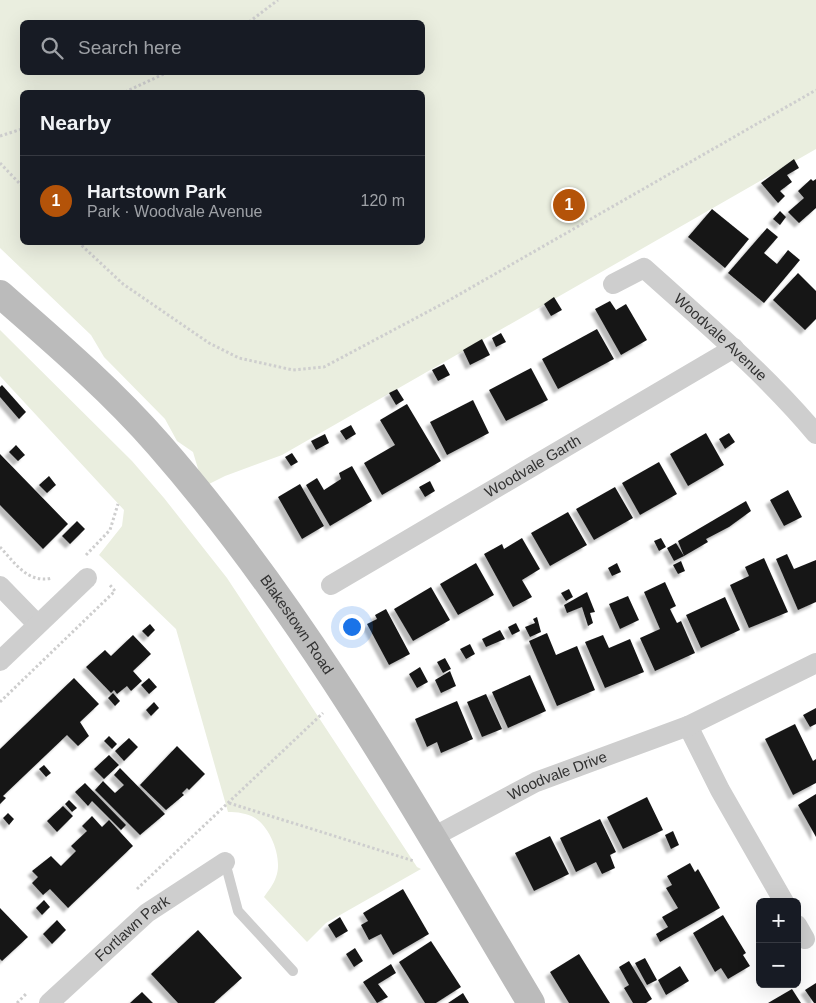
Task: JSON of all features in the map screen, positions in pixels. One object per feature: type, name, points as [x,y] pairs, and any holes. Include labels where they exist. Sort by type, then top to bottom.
[{"type":"street","name":"Woodvale Avenue","points":[[613,284],[644,268],[734,348],[788,401],[816,434]]},
{"type":"street","name":"Blakestown Road","points":[[0,294],[93,377],[158,444],[267,584],[344,697],[436,842],[531,1003]]},
{"type":"street","name":"Woodvale Garth","points":[[331,585],[734,348]]},
{"type":"street","points":[[0,661],[87,578]]},
{"type":"street","points":[[0,586],[37,624]]},
{"type":"street","name":"Woodvale Drive","points":[[436,842],[536,782],[688,726],[816,663]]},
{"type":"street","points":[[688,726],[720,790],[782,898]]},
{"type":"street","name":"Fortlawn Park","points":[[49,1003],[147,913],[225,862]]},
{"type":"lane","points":[[225,862],[238,911],[293,971]]},
{"type":"path","points":[[252,20],[278,0]]},
{"type":"path","points":[[129,90],[162,75]]},
{"type":"path","points":[[81,245],[123,284],[209,343],[239,358],[293,370],[324,367],[446,302],[816,90]]},
{"type":"path","points":[[0,136],[20,130]]},
{"type":"path","points":[[0,163],[20,184]]},
{"type":"path","points":[[84,558],[110,530],[118,504]]},
{"type":"path","points":[[0,547],[28,576],[43,580],[57,576]]},
{"type":"path","points":[[0,702],[85,620]]},
{"type":"path","points":[[133,893],[327,710],[344,697]]},
{"type":"path","points":[[228,802],[414,861],[436,842]]},
{"type":"path","points":[[17,1003],[30,990]]},
{"type":"shaded area","points":[[0,0],[816,0],[816,149],[282,455],[225,476],[209,484],[199,472],[193,452],[177,441],[165,419],[104,357],[91,335],[0,248]]},
{"type":"shaded area","points":[[0,330],[132,461],[164,498],[227,578],[417,867],[421,869],[326,923],[307,942],[264,897],[274,882],[278,870],[277,853],[271,836],[255,818],[242,813],[228,812],[176,629],[99,555],[122,526],[124,510],[0,376]]},
{"type":"building","points":[[794,159],[799,168],[787,175],[792,182],[780,191],[785,196],[778,203],[761,183]]},
{"type":"building","points":[[811,179],[813,181],[816,179],[816,208],[799,223],[788,212],[804,198],[798,191]]},
{"type":"building","points":[[712,209],[749,239],[725,268],[688,237]]},
{"type":"building","points":[[780,211],[786,217],[780,225],[773,219]]},
{"type":"building","points":[[767,228],[778,237],[764,253],[777,264],[788,250],[800,260],[764,303],[728,273]]},
{"type":"building","points":[[798,273],[816,291],[816,319],[805,330],[773,300]]},
{"type":"building","points":[[554,297],[562,310],[551,316],[544,304]]},
{"type":"building","points":[[610,301],[616,310],[626,304],[647,340],[621,355],[595,309]]},
{"type":"building","points":[[597,329],[614,359],[558,389],[542,359]]},
{"type":"building","points":[[501,333],[506,342],[496,347],[492,338]]},
{"type":"building","points":[[482,339],[490,355],[470,365],[463,350]]},
{"type":"building","points":[[444,364],[450,375],[438,381],[432,370]]},
{"type":"building","points":[[531,368],[548,400],[506,421],[489,390]]},
{"type":"building","points":[[2,385],[26,412],[19,419],[0,397],[0,387]]},
{"type":"building","points":[[397,389],[404,400],[396,405],[389,393]]},
{"type":"building","points":[[473,400],[489,433],[447,455],[430,422]]},
{"type":"building","points":[[407,404],[441,461],[382,495],[364,463],[395,445],[380,420]]},
{"type":"building","points":[[351,425],[356,434],[346,440],[340,431]]},
{"type":"building","points":[[706,433],[724,465],[688,486],[670,454]]},
{"type":"building","points":[[729,433],[735,442],[725,449],[719,439]]},
{"type":"building","points":[[325,434],[329,443],[316,450],[311,441]]},
{"type":"building","points":[[16,445],[25,455],[18,461],[9,452]]},
{"type":"building","points":[[292,453],[298,462],[291,466],[285,457]]},
{"type":"building","points":[[0,454],[68,524],[43,549],[0,505]]},
{"type":"building","points":[[659,462],[677,494],[640,515],[622,483]]},
{"type":"building","points":[[352,466],[372,501],[330,526],[306,485],[317,478],[324,490],[341,479],[339,473]]},
{"type":"building","points":[[49,476],[56,485],[47,493],[39,485]]},
{"type":"building","points":[[430,481],[435,491],[425,497],[419,487]]},
{"type":"building","points":[[300,484],[324,526],[302,539],[278,497]]},
{"type":"building","points":[[615,487],[633,518],[594,540],[576,509]]},
{"type":"building","points":[[788,490],[802,517],[784,526],[770,500]]},
{"type":"building","points":[[746,501],[751,511],[729,527],[706,539],[708,542],[684,556],[678,541]]},
{"type":"building","points":[[568,512],[587,545],[550,566],[531,533]]},
{"type":"building","points":[[77,521],[85,529],[70,544],[62,536]]},
{"type":"building","points":[[522,538],[540,569],[522,580],[532,597],[513,607],[484,554],[502,544],[504,549]]},
{"type":"building","points":[[661,538],[666,547],[659,551],[654,541]]},
{"type":"building","points":[[676,543],[684,556],[674,561],[667,548]]},
{"type":"building","points":[[787,554],[794,569],[816,560],[816,602],[798,610],[776,559]]},
{"type":"building","points":[[764,558],[788,612],[749,628],[730,585],[749,576],[745,567]]},
{"type":"building","points":[[681,561],[685,571],[678,574],[673,565]]},
{"type":"building","points":[[476,563],[494,595],[458,615],[440,584]]},
{"type":"building","points":[[617,563],[621,572],[612,576],[608,568]]},
{"type":"building","points":[[665,582],[676,606],[670,609],[677,623],[681,621],[695,653],[655,671],[640,638],[660,629],[644,592]]},
{"type":"building","points":[[431,587],[450,620],[413,641],[394,609]]},
{"type":"building","points":[[569,589],[573,597],[566,601],[561,593]]},
{"type":"building","points":[[587,592],[595,612],[590,613],[593,623],[588,626],[582,607],[567,613],[564,605]]},
{"type":"building","points":[[628,596],[639,620],[620,629],[609,604]]},
{"type":"building","points":[[725,597],[740,630],[701,648],[686,615]]},
{"type":"building","points":[[386,609],[410,654],[389,665],[367,624],[377,619],[375,615]]},
{"type":"building","points":[[537,617],[541,632],[530,637],[525,627],[535,623],[533,619]]},
{"type":"building","points":[[516,623],[520,631],[512,635],[508,627]]},
{"type":"building","points":[[150,624],[155,630],[148,637],[142,631]]},
{"type":"building","points":[[500,630],[505,639],[486,647],[482,639]]},
{"type":"building","points":[[547,633],[556,655],[577,646],[595,690],[557,706],[529,641]]},
{"type":"building","points":[[133,635],[151,654],[133,671],[142,681],[131,691],[127,686],[117,694],[114,690],[111,693],[86,667],[105,650],[111,656]]},
{"type":"building","points":[[603,635],[609,648],[630,639],[644,672],[605,688],[585,642]]},
{"type":"building","points":[[470,644],[475,654],[466,659],[460,649]]},
{"type":"building","points":[[445,658],[451,669],[443,673],[437,662]]},
{"type":"building","points":[[420,667],[428,682],[417,688],[409,674]]},
{"type":"building","points":[[450,671],[456,686],[441,693],[435,680]]},
{"type":"building","points":[[530,675],[546,711],[508,728],[492,692]]},
{"type":"building","points":[[74,678],[99,704],[80,722],[89,736],[78,746],[67,735],[3,796],[6,798],[0,804],[0,749]]},
{"type":"building","points":[[149,678],[157,687],[149,694],[141,685]]},
{"type":"building","points":[[113,693],[120,701],[115,706],[108,698]]},
{"type":"building","points":[[486,694],[502,729],[482,737],[467,702]]},
{"type":"building","points":[[457,701],[473,739],[441,753],[437,742],[427,747],[415,719]]},
{"type":"building","points":[[154,702],[159,708],[151,716],[146,710]]},
{"type":"building","points":[[816,708],[816,724],[810,727],[803,715]]},
{"type":"building","points":[[795,724],[813,761],[816,759],[816,783],[793,795],[765,739]]},
{"type":"building","points":[[109,736],[117,744],[112,749],[104,741]]},
{"type":"building","points":[[129,738],[138,747],[124,761],[115,751]]},
{"type":"building","points":[[177,746],[205,774],[189,790],[187,788],[182,793],[184,795],[166,810],[140,785]]},
{"type":"building","points":[[109,755],[119,765],[104,779],[94,769]]},
{"type":"building","points":[[44,765],[51,773],[46,777],[39,769]]},
{"type":"building","points":[[120,768],[165,814],[140,835],[95,790],[103,781],[115,793],[124,785],[114,775]]},
{"type":"building","points":[[85,783],[126,825],[121,830],[92,801],[88,806],[75,792]]},
{"type":"building","points":[[816,794],[816,837],[798,805]]},
{"type":"building","points":[[647,797],[663,830],[623,849],[607,817]]},
{"type":"building","points":[[69,800],[77,808],[72,812],[65,804]]},
{"type":"building","points":[[63,806],[73,816],[57,832],[47,821]]},
{"type":"building","points":[[8,813],[14,819],[9,825],[3,818]]},
{"type":"building","points":[[92,816],[102,827],[109,820],[133,846],[68,908],[50,889],[43,895],[32,883],[38,877],[32,871],[51,856],[61,866],[76,851],[71,846],[87,831],[82,826]]},
{"type":"building","points":[[600,819],[616,852],[610,855],[615,868],[602,874],[596,862],[576,872],[560,838]]},
{"type":"building","points":[[673,831],[679,845],[671,849],[665,835]]},
{"type":"building","points":[[550,836],[569,874],[534,891],[515,853]]},
{"type":"building","points":[[690,863],[695,872],[698,869],[720,908],[660,942],[656,934],[668,927],[662,917],[678,908],[666,888],[672,885],[667,876]]},
{"type":"building","points":[[403,889],[429,934],[393,955],[381,934],[369,940],[361,925],[368,921],[363,913]]},
{"type":"building","points":[[44,900],[50,907],[42,915],[36,908]]},
{"type":"building","points":[[0,908],[28,937],[2,961],[0,959]]},
{"type":"building","points":[[723,915],[746,953],[743,955],[750,966],[728,979],[721,968],[715,972],[693,933]]},
{"type":"building","points":[[340,917],[348,931],[336,938],[328,925]]},
{"type":"building","points":[[57,920],[66,930],[52,944],[43,934]]},
{"type":"building","points":[[198,930],[242,978],[214,1003],[178,1003],[151,974]]},
{"type":"building","points":[[431,941],[461,987],[436,1003],[425,1003],[399,962]]},
{"type":"building","points":[[355,948],[363,961],[354,967],[346,954]]},
{"type":"building","points":[[579,954],[610,1003],[569,1003],[550,972]]},
{"type":"building","points":[[645,958],[657,980],[647,985],[635,963]]},
{"type":"building","points":[[629,961],[652,999],[646,1003],[633,1003],[624,988],[629,985],[619,967]]},
{"type":"building","points":[[391,964],[396,973],[378,984],[388,997],[377,1003],[363,982]]},
{"type":"building","points":[[680,966],[689,981],[666,995],[658,980]]},
{"type":"building","points":[[816,983],[816,1003],[814,1003],[805,990]]},
{"type":"building","points":[[792,989],[801,1003],[768,1003]]},
{"type":"building","points":[[142,992],[153,1003],[130,1003]]},
{"type":"building","points":[[463,993],[469,1003],[448,1003]]},
{"type":"place","name":"Hartstown Park","points":[[569,205]]}]
